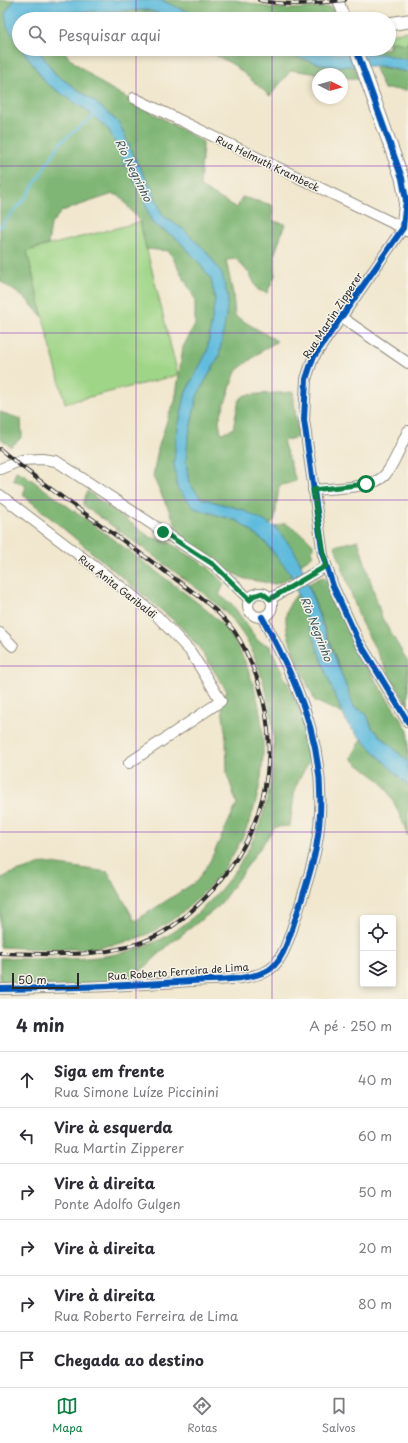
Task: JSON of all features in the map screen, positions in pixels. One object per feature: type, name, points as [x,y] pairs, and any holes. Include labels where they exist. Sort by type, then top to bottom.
[{"type":"street","points":[[338,0],[342,12]]},
{"type":"street","points":[[396,23],[408,21]]},
{"type":"street","name":"Rua Martin Zipperer","points":[[359,56],[402,178],[406,206],[405,229],[313,358],[306,379],[304,420],[313,490],[326,566],[358,640],[408,722]]},
{"type":"street","name":"Rua Helmuth Krambeck","points":[[134,98],[405,229]]},
{"type":"street","points":[[341,317],[408,363]]},
{"type":"street","points":[[313,490],[366,484],[380,480],[389,470],[408,431]]},
{"type":"street","points":[[1,471],[14,462],[22,460],[42,459],[56,461],[214,565],[250,600]]},
{"type":"street","name":"Rua Anita Garibaldi","points":[[0,495],[132,595],[157,616],[190,651],[222,701],[129,764]]},
{"type":"street","points":[[270,599],[326,566]]},
{"type":"street","points":[[262,593],[270,599],[272,608],[266,615],[262,617],[252,614],[249,609],[250,600],[253,596],[262,593]]},
{"type":"street","name":"Rua Roberto Ferreira de Lima","points":[[0,989],[125,986],[238,978],[266,972],[278,962],[293,927],[313,862],[318,834],[320,777],[317,751],[303,703],[278,647],[262,617]]},
{"type":"street","points":[[0,633],[13,646]]},
{"type":"green space","points":[[0,0],[14,0],[7,27],[12,34],[12,56],[27,56],[46,83],[87,110],[109,130],[142,195],[152,223],[176,238],[196,259],[211,279],[215,299],[207,352],[186,392],[176,437],[174,463],[194,508],[238,521],[265,542],[291,573],[291,576],[284,581],[275,584],[245,579],[229,571],[183,539],[153,477],[158,449],[169,414],[175,402],[183,347],[195,325],[195,299],[169,251],[146,249],[140,222],[120,196],[113,194],[62,211],[51,224],[48,245],[27,251],[43,317],[26,299],[0,281]]},
{"type":"green space","points":[[160,0],[236,0],[272,8],[290,9],[332,7],[334,12],[188,12]]},
{"type":"green space","points":[[148,10],[153,12],[83,12]]},
{"type":"green space","points":[[408,31],[408,44],[396,43],[396,33]]},
{"type":"green space","points":[[396,42],[408,44],[408,60],[391,56],[396,56]]},
{"type":"green space","points":[[43,56],[68,56],[101,83],[203,142],[200,187],[237,208],[242,197],[272,205],[273,221],[285,224],[275,253],[275,275],[267,293],[258,290],[249,273],[236,259],[226,260],[233,294],[235,316],[277,341],[236,371],[219,420],[221,433],[233,429],[239,400],[245,395],[293,392],[298,437],[283,441],[296,481],[279,486],[275,519],[270,525],[243,510],[201,498],[189,483],[186,462],[188,439],[197,396],[219,356],[228,298],[183,229],[162,215],[153,190],[137,163],[119,123],[94,101],[55,74]]},
{"type":"green space","points":[[217,56],[293,56],[328,66],[354,66],[358,79],[348,78],[348,68],[312,68],[312,73],[291,70],[270,96],[234,65]]},
{"type":"green space","points":[[374,66],[408,72],[408,90],[384,89]]},
{"type":"green space","points":[[140,222],[178,375],[65,403],[26,251]]},
{"type":"green space","points":[[0,412],[21,419],[22,437],[11,447],[0,438]]},
{"type":"green space","points":[[16,471],[25,475],[131,552],[216,619],[230,634],[242,655],[251,678],[259,707],[263,736],[262,765],[258,793],[250,821],[238,847],[222,871],[202,894],[180,914],[154,931],[136,939],[117,944],[78,949],[0,947],[0,879],[10,874],[45,863],[108,872],[135,921],[197,881],[210,861],[237,804],[227,774],[226,738],[221,701],[227,691],[198,646],[178,624],[23,495],[26,486],[13,480]]},
{"type":"green space","points":[[87,491],[150,537],[170,543],[208,567],[224,584],[219,595],[232,604],[258,641],[270,646],[298,706],[312,755],[295,788],[290,826],[275,827],[218,907],[172,942],[125,986],[0,989],[0,958],[60,959],[99,957],[119,954],[157,941],[178,929],[209,902],[230,878],[246,852],[259,825],[268,796],[273,766],[273,736],[269,705],[259,669],[246,639],[227,614],[213,601],[146,550],[83,505]]},
{"type":"green space","points":[[285,523],[306,537],[313,544],[312,556],[301,564],[293,549],[275,527]]},
{"type":"green space","points":[[358,540],[382,618],[408,662],[408,705],[392,680],[361,622],[335,546]]},
{"type":"green space","points":[[322,577],[326,579],[330,586],[358,653],[408,730],[408,762],[372,728],[366,713],[354,707],[308,584]]},
{"type":"green space","points":[[298,593],[343,714],[315,701],[292,648],[287,627],[286,614],[290,604]]},
{"type":"green space","points":[[362,739],[408,786],[408,836],[385,787],[378,779],[358,765],[351,758]]},
{"type":"water","points":[[14,0],[160,0],[188,12],[153,12],[148,10],[12,12],[12,34],[7,27],[5,13]]},
{"type":"water","name":"Rio Negrinho","points":[[27,56],[43,56],[55,74],[94,101],[119,123],[137,163],[153,190],[162,215],[183,229],[206,251],[222,274],[228,298],[225,323],[219,356],[197,396],[188,439],[186,462],[189,483],[201,498],[243,510],[275,527],[293,549],[301,564],[321,622],[354,707],[366,713],[372,728],[408,762],[408,786],[348,725],[332,689],[290,573],[265,542],[238,521],[194,508],[177,488],[174,463],[176,437],[186,392],[207,352],[215,299],[211,279],[196,259],[176,238],[152,223],[142,195],[109,130],[86,110],[46,83]]},
{"type":"water","points":[[293,56],[391,56],[408,60],[408,72],[381,66],[328,66]]},
{"type":"waterway","points":[[0,227],[27,196],[60,143],[96,114]]},
{"type":"railway","points":[[259,0],[292,4],[345,0]]},
{"type":"railway","points":[[0,449],[62,497],[194,592],[220,614],[238,636],[257,678],[265,708],[268,738],[268,768],[263,796],[254,824],[241,851],[224,876],[204,899],[182,919],[156,936],[138,944],[119,949],[80,954],[0,953]]},
{"type":"cycle path","points":[[358,56],[402,178],[406,200],[403,228],[313,358],[306,379],[304,420],[323,555],[333,586],[358,640],[408,722]]},
{"type":"cycle path","points":[[0,989],[120,985],[238,978],[265,972],[277,963],[288,940],[314,857],[320,816],[320,786],[317,756],[301,700],[290,672],[262,617]]},
{"type":"route","points":[[163,532],[214,565],[250,600],[253,596],[262,593],[267,595],[270,599],[326,566],[313,490],[366,484]]}]
